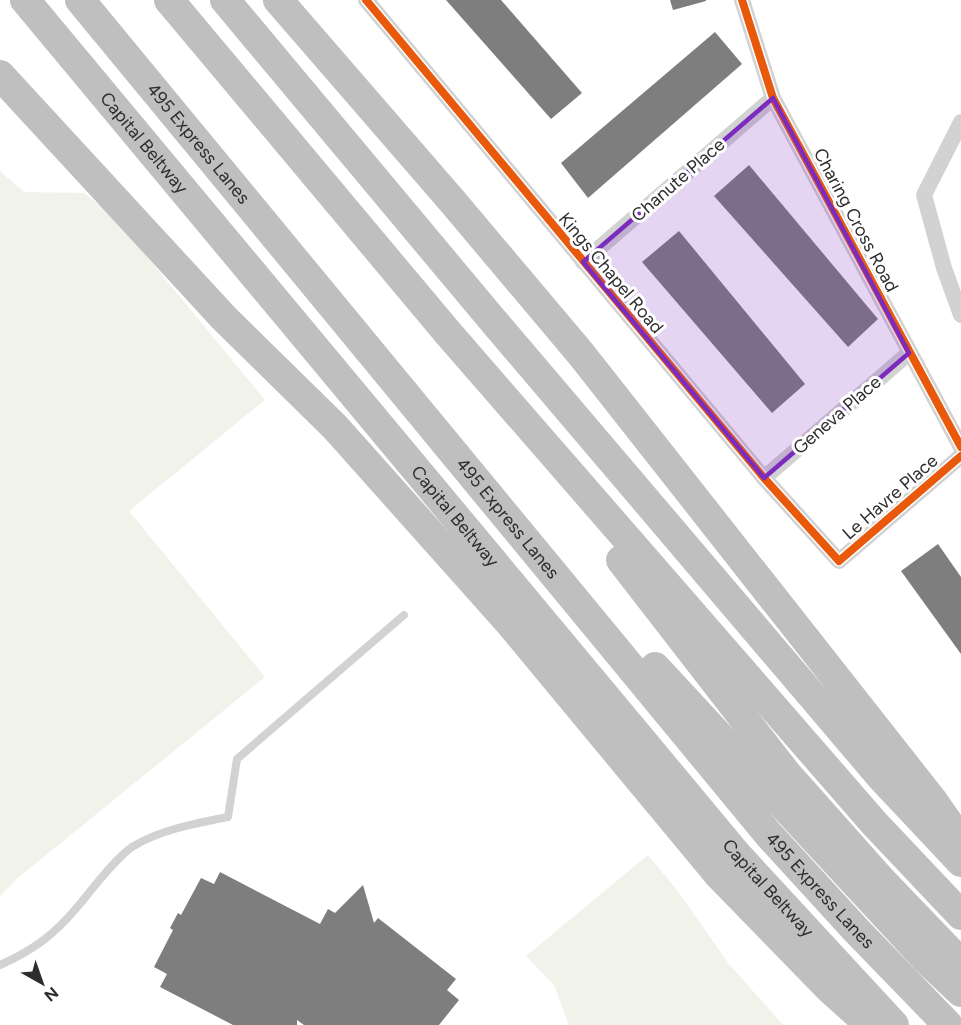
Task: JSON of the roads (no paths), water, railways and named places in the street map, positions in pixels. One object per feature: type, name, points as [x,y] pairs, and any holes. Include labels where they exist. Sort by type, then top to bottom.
[{"type":"highway","name":"Capital Beltway","points":[[14,0],[32,9],[738,856],[894,1025]]},
{"type":"highway","name":"495 Express Lanes","points":[[80,0],[769,834],[856,930],[948,1025]]},
{"type":"highway","points":[[169,0],[448,333],[874,823],[961,915]]},
{"type":"highway","points":[[225,0],[490,317],[874,769],[961,862]]},
{"type":"highway","points":[[278,0],[581,354],[933,801],[961,842]]},
{"type":"highway","points":[[0,75],[224,318],[335,427],[508,622],[718,873],[829,988],[870,1025]]},
{"type":"highway","points":[[448,333],[786,773],[882,881],[961,963]]},
{"type":"highway","points":[[448,445],[926,959],[961,992]]},
{"type":"street","name":"Kings Chapel Road","points":[[366,0],[764,478],[838,561]]},
{"type":"street","name":"Charing Cross Road","points":[[742,0],[773,98],[961,447]]},
{"type":"street","name":"Chanute Place","points":[[583,262],[773,98]]},
{"type":"street","points":[[961,122],[924,195],[944,268],[961,315]]},
{"type":"street","name":"Geneva Place","points":[[764,478],[909,352]]},
{"type":"street","name":"Le Havre Place","points":[[838,561],[961,456]]},
{"type":"lane","points":[[0,965],[22,956],[45,941],[78,907],[100,879],[132,848],[177,828],[228,817],[237,759],[404,615]]}]
